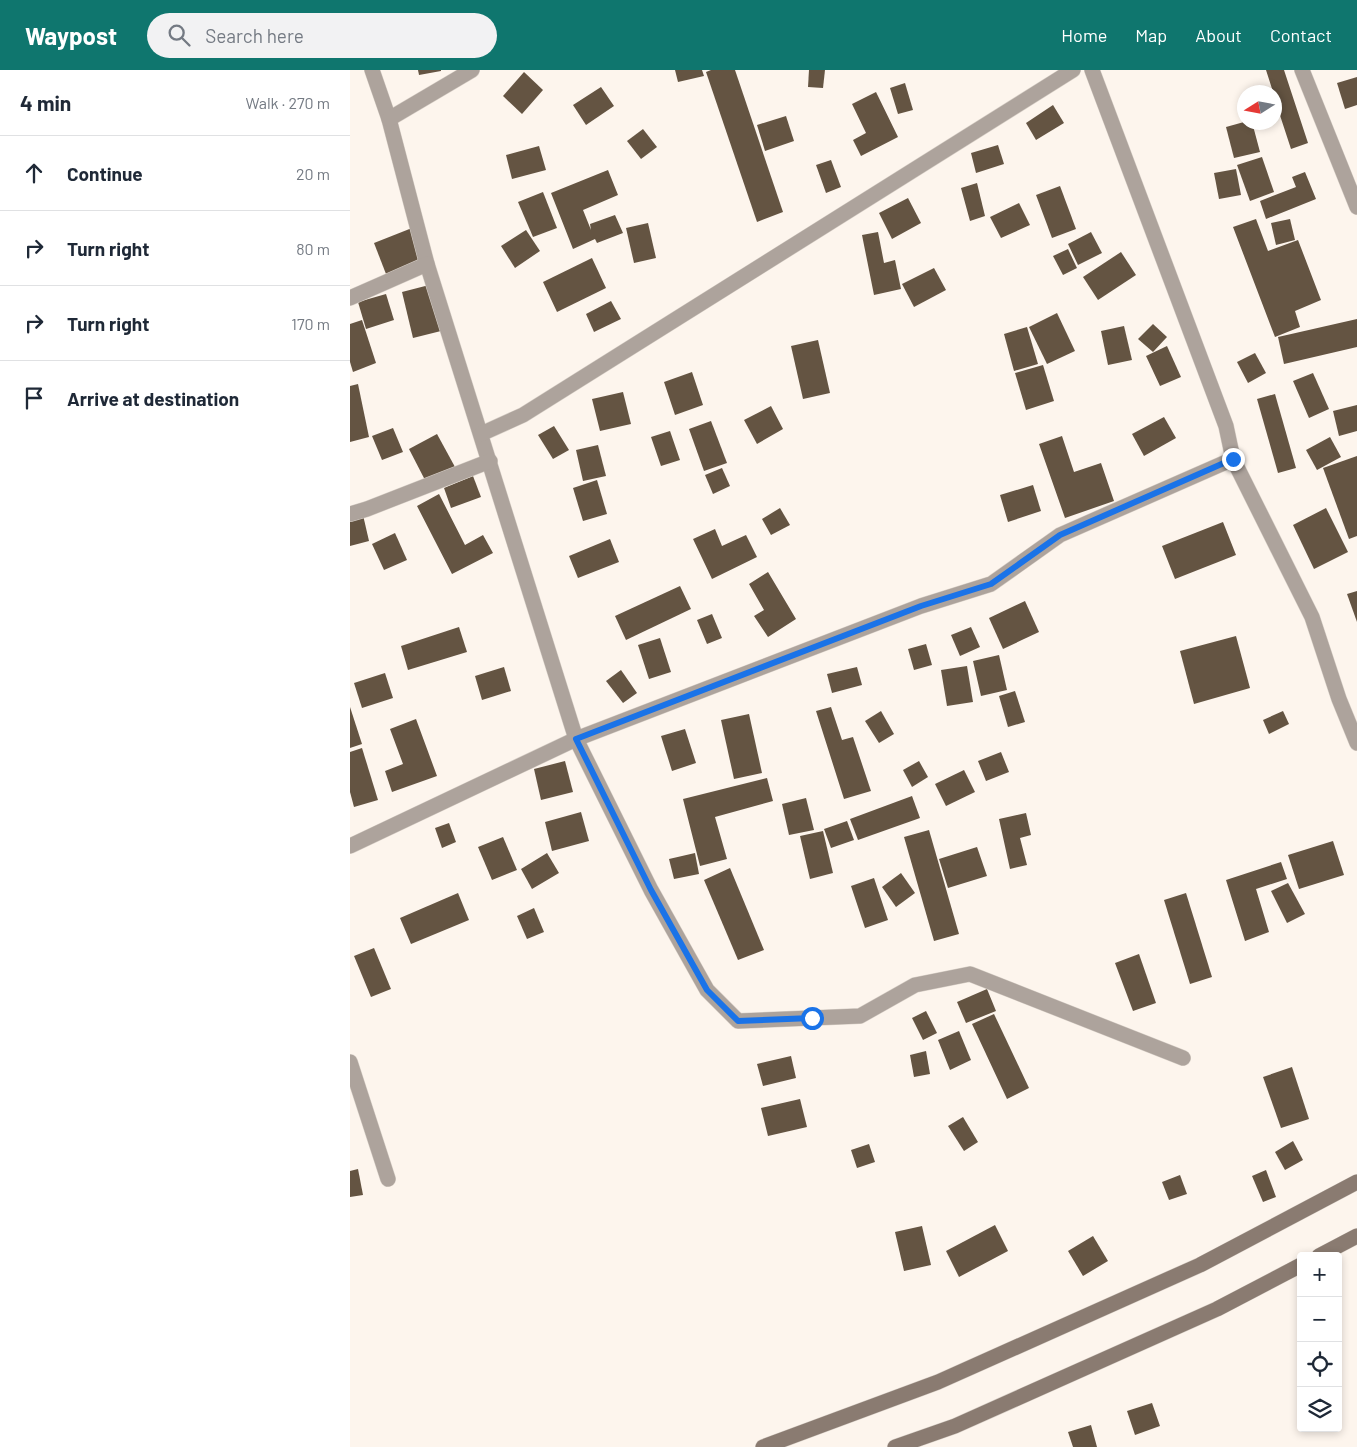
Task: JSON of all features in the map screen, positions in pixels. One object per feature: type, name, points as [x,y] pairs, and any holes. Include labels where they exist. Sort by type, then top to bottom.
[{"type":"main road","points":[[763,1447],[947,1378],[1200,1265],[1357,1182]]},
{"type":"main road","points":[[1327,1252],[1357,1236]]},
{"type":"main road","points":[[905,1445],[955,1426],[1217,1309],[1297,1267]]},
{"type":"street","points":[[372,70],[389,119],[427,264],[576,739],[651,890],[707,990],[738,1021],[860,1016],[915,985],[970,974],[1183,1058]]},
{"type":"street","points":[[389,119],[472,70]]},
{"type":"street","points":[[481,434],[524,415],[1073,70]]},
{"type":"street","points":[[1092,70],[1226,426],[1233,459],[1312,617],[1339,699],[1357,743]]},
{"type":"street","points":[[1302,70],[1357,207]]},
{"type":"street","points":[[350,298],[427,264]]},
{"type":"street","points":[[350,846],[576,739],[921,606],[991,584],[1060,535],[1233,459]]},
{"type":"street","points":[[350,514],[490,461]]},
{"type":"street","points":[[350,1062],[388,1179]]},
{"type":"building","points":[[418,70],[441,70],[441,71],[419,75]]},
{"type":"building","points":[[675,70],[702,70],[704,76],[678,82]]},
{"type":"building","points":[[711,70],[735,70],[783,212],[757,222],[706,72]]},
{"type":"building","points":[[809,70],[825,70],[823,88],[808,87]]},
{"type":"building","points":[[1266,70],[1284,70],[1308,143],[1291,149],[1282,121],[1282,85],[1271,85]]},
{"type":"building","points":[[524,72],[543,90],[522,114],[503,96]]},
{"type":"building","points":[[1357,77],[1357,105],[1345,109],[1337,83]]},
{"type":"building","points":[[905,83],[913,110],[898,114],[890,88]]},
{"type":"building","points":[[601,87],[614,106],[586,125],[573,105]]},
{"type":"building","points":[[876,92],[898,137],[861,156],[853,140],[866,133],[852,104]]},
{"type":"building","points":[[1053,105],[1064,123],[1036,140],[1026,123]]},
{"type":"building","points":[[786,116],[794,141],[765,151],[757,125]]},
{"type":"building","points":[[1237,124],[1237,130],[1254,130],[1260,152],[1234,158],[1226,127]]},
{"type":"building","points":[[643,129],[657,147],[641,159],[627,141]]},
{"type":"building","points":[[998,145],[1004,164],[976,173],[971,153]]},
{"type":"building","points":[[539,146],[546,170],[512,179],[506,155]]},
{"type":"building","points":[[1262,157],[1274,192],[1250,201],[1237,165]]},
{"type":"building","points":[[831,160],[841,187],[826,193],[816,165]]},
{"type":"building","points":[[1236,169],[1241,195],[1219,199],[1214,173]]},
{"type":"building","points":[[608,170],[618,195],[583,210],[591,230],[590,224],[615,215],[623,233],[597,243],[595,239],[573,249],[551,193]]},
{"type":"building","points":[[1305,172],[1316,199],[1266,219],[1260,201],[1296,187],[1292,177]]},
{"type":"building","points":[[977,183],[985,216],[970,221],[961,188]]},
{"type":"building","points":[[1060,186],[1076,229],[1052,238],[1036,195]]},
{"type":"building","points":[[543,192],[557,228],[533,237],[518,202]]},
{"type":"building","points":[[908,198],[921,223],[892,239],[879,213]]},
{"type":"building","points":[[1019,203],[1030,225],[1001,238],[990,217]]},
{"type":"building","points":[[1256,219],[1268,251],[1298,240],[1321,300],[1295,311],[1300,327],[1275,337],[1233,227]]},
{"type":"building","points":[[1290,219],[1295,240],[1276,245],[1271,223]]},
{"type":"building","points":[[648,223],[656,258],[634,263],[626,228]]},
{"type":"building","points":[[412,228],[424,259],[386,274],[374,243]]},
{"type":"building","points":[[526,230],[540,251],[515,268],[501,246]]},
{"type":"building","points":[[878,232],[884,263],[895,260],[901,289],[874,295],[862,235]]},
{"type":"building","points":[[1091,232],[1102,253],[1078,265],[1068,244]]},
{"type":"building","points":[[1068,249],[1077,268],[1063,275],[1053,256]]},
{"type":"building","points":[[1121,252],[1136,275],[1098,300],[1083,277]]},
{"type":"building","points":[[592,258],[606,288],[557,312],[543,282]]},
{"type":"building","points":[[934,268],[946,290],[914,307],[902,284]]},
{"type":"building","points":[[433,284],[445,330],[413,338],[402,292]]},
{"type":"building","points":[[386,294],[394,320],[366,329],[358,302]]},
{"type":"building","points":[[611,301],[621,319],[594,332],[586,314]]},
{"type":"building","points":[[1057,313],[1075,351],[1047,364],[1029,327]]},
{"type":"building","points":[[1357,319],[1357,347],[1284,364],[1278,337]]},
{"type":"building","points":[[362,320],[376,363],[353,372],[350,362],[350,324]]},
{"type":"building","points":[[1153,324],[1167,337],[1153,352],[1138,339]]},
{"type":"building","points":[[1124,326],[1132,360],[1108,365],[1101,331]]},
{"type":"building","points":[[1027,327],[1038,364],[1014,371],[1004,334]]},
{"type":"building","points":[[818,340],[830,393],[803,399],[791,346]]},
{"type":"building","points":[[1167,346],[1181,377],[1160,386],[1146,356]]},
{"type":"building","points":[[1255,353],[1266,373],[1248,383],[1237,362]]},
{"type":"building","points":[[1043,365],[1054,401],[1026,410],[1015,373]]},
{"type":"building","points":[[692,372],[703,405],[675,415],[664,382]]},
{"type":"building","points":[[1313,373],[1329,409],[1309,418],[1293,381]]},
{"type":"building","points":[[358,384],[369,437],[350,442],[350,386]]},
{"type":"building","points":[[623,392],[631,424],[600,431],[592,399]]},
{"type":"building","points":[[1275,394],[1296,468],[1278,473],[1257,399]]},
{"type":"building","points":[[1357,405],[1357,431],[1339,436],[1333,411]]},
{"type":"building","points":[[771,406],[783,429],[757,444],[744,420]]},
{"type":"building","points":[[1164,417],[1176,438],[1144,456],[1132,434]]},
{"type":"building","points":[[711,421],[727,463],[704,471],[689,429]]},
{"type":"building","points":[[554,426],[569,450],[553,459],[538,435]]},
{"type":"building","points":[[393,428],[403,452],[382,460],[372,436]]},
{"type":"building","points":[[670,431],[680,460],[661,466],[651,437]]},
{"type":"building","points":[[437,434],[455,467],[426,482],[409,449]]},
{"type":"building","points":[[1062,436],[1074,472],[1101,463],[1114,501],[1065,518],[1039,444]]},
{"type":"building","points":[[1330,437],[1341,457],[1317,470],[1306,450]]},
{"type":"building","points":[[598,445],[606,476],[583,481],[576,450]]},
{"type":"building","points":[[1357,456],[1357,536],[1349,539],[1323,468]]},
{"type":"building","points":[[722,468],[730,486],[713,494],[705,475]]},
{"type":"building","points":[[473,476],[481,497],[451,508],[444,488]]},
{"type":"building","points":[[597,480],[607,514],[583,521],[573,488]]},
{"type":"building","points":[[1033,485],[1041,511],[1008,522],[1000,495]]},
{"type":"building","points":[[439,494],[465,545],[483,535],[493,553],[452,574],[417,506]]},
{"type":"building","points":[[780,508],[790,525],[771,535],[762,519]]},
{"type":"building","points":[[1326,508],[1348,552],[1314,569],[1293,525]]},
{"type":"building","points":[[363,515],[369,541],[350,546],[350,518]]},
{"type":"building","points":[[1223,522],[1236,555],[1175,579],[1162,546]]},
{"type":"building","points":[[715,529],[722,546],[746,535],[757,557],[712,579],[693,539]]},
{"type":"building","points":[[395,533],[407,560],[384,570],[372,544]]},
{"type":"building","points":[[610,539],[619,562],[578,578],[569,556]]},
{"type":"building","points":[[768,572],[796,619],[768,637],[754,616],[764,610],[749,584]]},
{"type":"building","points":[[680,586],[691,609],[626,640],[615,616]]},
{"type":"building","points":[[1357,591],[1357,622],[1347,594]]},
{"type":"building","points":[[1025,601],[1039,632],[1003,649],[989,618]]},
{"type":"building","points":[[712,614],[722,638],[707,644],[697,620]]},
{"type":"building","points":[[459,627],[467,652],[408,670],[401,646]]},
{"type":"building","points":[[971,627],[980,647],[960,656],[951,635]]},
{"type":"building","points":[[1236,636],[1250,688],[1194,704],[1180,651]]},
{"type":"building","points":[[660,638],[671,672],[649,679],[638,645]]},
{"type":"building","points":[[926,644],[932,665],[914,670],[908,649]]},
{"type":"building","points":[[999,655],[1007,690],[981,696],[973,661]]},
{"type":"building","points":[[967,666],[973,702],[947,706],[941,670]]},
{"type":"building","points":[[504,667],[511,691],[482,700],[475,676]]},
{"type":"building","points":[[857,667],[862,685],[832,693],[827,674]]},
{"type":"building","points":[[621,670],[637,693],[623,703],[606,681]]},
{"type":"building","points":[[385,673],[393,698],[362,708],[354,683]]},
{"type":"building","points":[[1015,691],[1025,722],[1008,727],[999,696]]},
{"type":"building","points":[[350,707],[362,744],[350,748]]},
{"type":"building","points":[[831,707],[842,740],[853,737],[871,791],[844,799],[816,711]]},
{"type":"building","points":[[881,711],[894,734],[879,743],[865,721]]},
{"type":"building","points":[[1283,711],[1289,724],[1269,734],[1263,720]]},
{"type":"building","points":[[749,714],[762,773],[734,779],[721,720]]},
{"type":"building","points":[[416,719],[437,776],[392,792],[385,771],[403,764],[390,729]]},
{"type":"building","points":[[685,729],[696,763],[672,771],[661,736]]},
{"type":"building","points":[[362,748],[378,800],[354,807],[350,792],[350,752]]},
{"type":"building","points":[[1001,752],[1009,772],[986,781],[978,761]]},
{"type":"building","points":[[565,761],[573,792],[541,800],[534,769]]},
{"type":"building","points":[[919,761],[928,777],[912,787],[903,770]]},
{"type":"building","points":[[964,770],[975,792],[946,806],[935,784]]},
{"type":"building","points":[[767,778],[773,801],[715,817],[727,859],[700,866],[683,799]]},
{"type":"building","points":[[912,796],[920,818],[858,840],[850,819]]},
{"type":"building","points":[[806,798],[814,830],[789,835],[782,804]]},
{"type":"building","points":[[581,812],[589,841],[552,851],[545,822]]},
{"type":"building","points":[[1026,813],[1031,835],[1020,838],[1027,865],[1010,869],[999,819]]},
{"type":"building","points":[[847,821],[854,840],[831,848],[824,829]]},
{"type":"building","points":[[449,823],[456,842],[442,848],[435,828]]},
{"type":"building","points":[[929,830],[959,934],[934,941],[904,837]]},
{"type":"building","points":[[823,831],[833,873],[810,879],[800,836]]},
{"type":"building","points":[[503,837],[517,870],[492,880],[478,847]]},
{"type":"building","points":[[1333,841],[1344,875],[1299,889],[1288,855]]},
{"type":"building","points":[[977,847],[987,876],[948,888],[939,859]]},
{"type":"building","points":[[547,853],[559,873],[532,889],[521,869]]},
{"type":"building","points":[[695,853],[699,874],[674,879],[669,859]]},
{"type":"building","points":[[1281,862],[1287,879],[1256,889],[1269,932],[1245,941],[1226,880]]},
{"type":"building","points":[[730,868],[764,950],[738,960],[704,880]]},
{"type":"building","points":[[901,873],[915,893],[896,907],[882,887]]},
{"type":"building","points":[[874,878],[888,920],[865,928],[851,886]]},
{"type":"building","points":[[1288,883],[1305,914],[1287,923],[1271,891]]},
{"type":"building","points":[[458,893],[469,920],[411,944],[400,918]]},
{"type":"building","points":[[1186,893],[1212,977],[1190,984],[1164,900]]},
{"type":"building","points":[[534,908],[544,932],[527,939],[517,916]]},
{"type":"building","points":[[374,948],[391,989],[371,997],[354,956]]},
{"type":"building","points":[[1139,954],[1156,1003],[1133,1011],[1115,963]]},
{"type":"building","points":[[987,989],[996,1011],[966,1023],[957,1002]]},
{"type":"building","points":[[926,1011],[937,1033],[923,1040],[912,1018]]},
{"type":"building","points":[[994,1014],[1029,1088],[1007,1099],[972,1024]]},
{"type":"building","points":[[959,1031],[971,1060],[950,1070],[938,1040]]},
{"type":"building","points":[[926,1051],[930,1074],[914,1077],[910,1055]]},
{"type":"building","points":[[791,1056],[796,1078],[763,1086],[757,1064]]},
{"type":"building","points":[[1292,1067],[1309,1119],[1281,1128],[1263,1077]]},
{"type":"building","points":[[800,1099],[807,1127],[768,1136],[761,1108]]},
{"type":"building","points":[[963,1117],[978,1142],[964,1151],[948,1126]]},
{"type":"building","points":[[1293,1141],[1303,1160],[1285,1170],[1275,1152]]},
{"type":"building","points":[[869,1144],[875,1162],[857,1168],[851,1150]]},
{"type":"building","points":[[358,1169],[363,1195],[350,1197],[350,1171]]},
{"type":"building","points":[[1266,1170],[1276,1197],[1263,1202],[1252,1176]]},
{"type":"building","points":[[1180,1175],[1187,1194],[1169,1200],[1162,1182]]},
{"type":"building","points":[[995,1225],[1008,1251],[959,1277],[946,1251]]},
{"type":"building","points":[[922,1226],[931,1265],[904,1271],[895,1232]]},
{"type":"building","points":[[1093,1236],[1108,1261],[1083,1276],[1068,1251]]},
{"type":"building","points":[[1152,1403],[1160,1426],[1135,1435],[1127,1411]]},
{"type":"building","points":[[1091,1425],[1097,1447],[1073,1447],[1068,1432]]},
{"type":"route","points":[[812,1018],[738,1021],[707,990],[651,890],[576,739],[921,606],[991,584],[1060,535],[1233,459]]}]
